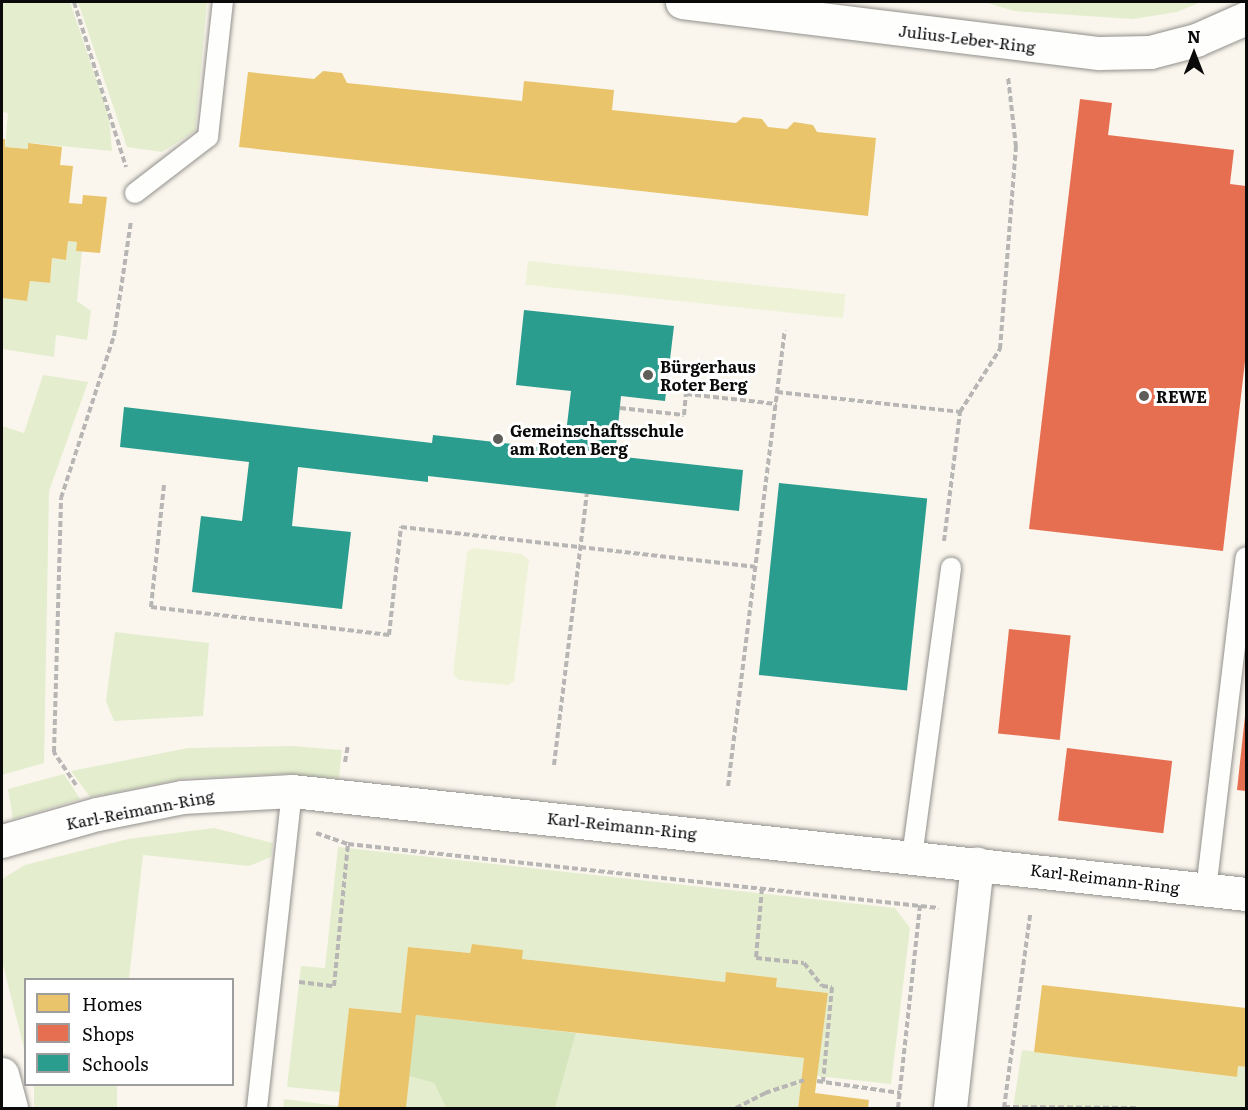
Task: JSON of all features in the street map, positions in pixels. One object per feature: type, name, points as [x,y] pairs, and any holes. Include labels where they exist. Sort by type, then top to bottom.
[{"type":"street","name":"Julius-Leber-Ring","points":[[682,2],[1099,53],[1150,52],[1196,40],[1246,18]]},
{"type":"street","name":"Karl-Reimann-Ring","points":[[2,841],[97,814],[182,797],[292,791],[977,863],[1246,894]]},
{"type":"street","points":[[950,1108],[977,863]]},
{"type":"street","points":[[2,1074],[11,1108]]},
{"type":"lane","points":[[135,193],[208,137],[223,2]]},
{"type":"lane","points":[[1206,890],[1246,557]]},
{"type":"lane","points":[[912,857],[951,568]]},
{"type":"lane","points":[[257,1108],[292,791]]},
{"type":"path","points":[[74,2],[135,193],[114,336],[61,498],[54,752],[97,814]]},
{"type":"path","points":[[951,568],[944,537],[960,412],[1000,349],[1016,147],[1006,81],[1010,67]]},
{"type":"path","points":[[728,786],[785,331]]},
{"type":"path","points":[[777,392],[960,412]]},
{"type":"path","points":[[620,408],[684,415],[686,394],[776,404]]},
{"type":"path","points":[[164,485],[151,607],[389,635],[401,526],[755,567]]},
{"type":"path","points":[[554,765],[587,494]]},
{"type":"path","points":[[289,824],[348,844],[972,912]]},
{"type":"path","points":[[295,994],[297,982],[334,986],[348,844]]},
{"type":"path","points":[[762,888],[756,958],[804,963],[822,986],[832,987],[823,1082]]},
{"type":"path","points":[[898,1108],[920,905]]},
{"type":"path","points":[[1030,915],[1004,1108],[1136,1108]]},
{"type":"path","points":[[736,1108],[765,1093],[804,1080]]},
{"type":"path","points":[[817,1081],[900,1093]]},
{"type":"green space","points":[[2,2],[70,2],[109,117],[112,151],[29,143],[28,149],[5,147],[8,113],[2,112]]},
{"type":"green space","points":[[78,2],[207,2],[195,131],[162,152],[127,147]]},
{"type":"green space","points":[[984,2],[1201,2],[1177,12],[1133,19],[1014,11]]},
{"type":"green space","points":[[68,241],[77,242],[82,251],[77,301],[91,311],[87,340],[56,335],[54,357],[2,349],[2,298],[27,301],[30,281],[50,283],[52,258],[66,260]]},
{"type":"green space","points":[[528,261],[845,294],[843,318],[525,285]]},
{"type":"green space","points":[[43,375],[88,382],[49,491],[44,763],[2,775],[2,426],[24,433]]},
{"type":"green space","points":[[473,548],[522,554],[529,560],[514,681],[508,685],[459,680],[453,674],[467,552]]},
{"type":"green space","points":[[115,632],[209,643],[203,716],[114,721],[106,701]]},
{"type":"green space","points":[[292,746],[342,750],[339,778],[287,774],[186,778],[90,797],[71,771],[188,748]]},
{"type":"green space","points":[[64,774],[80,799],[13,819],[8,789]]},
{"type":"green space","points":[[214,828],[273,843],[271,857],[249,866],[143,855],[129,978],[24,978],[24,1048],[2,961],[2,879],[25,865],[128,839]]},
{"type":"green space","points":[[338,847],[895,908],[910,928],[891,1084],[817,1076],[828,993],[776,987],[777,978],[727,972],[725,982],[522,959],[522,950],[472,944],[470,953],[408,947],[401,1013],[349,1008],[340,1092],[287,1087],[301,966],[325,968]]},
{"type":"green space","points":[[416,1015],[576,1033],[555,1108],[446,1108],[434,1083],[409,1076]]},
{"type":"green space","points":[[576,1033],[804,1058],[798,1108],[555,1108]]},
{"type":"green space","points":[[1022,1050],[1236,1077],[1238,1066],[1246,1067],[1246,1108],[1013,1108]]},
{"type":"green space","points":[[409,1076],[434,1083],[446,1108],[406,1108]]},
{"type":"green space","points":[[34,1086],[117,1086],[117,1108],[34,1108]]},
{"type":"green space","points":[[284,1099],[338,1106],[338,1108],[283,1108]]},
{"type":"building: Homes","points":[[323,71],[342,73],[347,83],[522,101],[524,81],[614,90],[612,110],[736,123],[743,117],[762,119],[768,127],[787,129],[794,122],[813,125],[817,132],[876,138],[868,216],[239,147],[248,72],[314,79]]},
{"type":"building: Homes","points":[[2,139],[5,139],[5,147],[28,149],[28,143],[62,147],[60,165],[73,166],[69,203],[82,204],[83,195],[107,197],[100,253],[76,251],[77,242],[68,241],[66,260],[52,258],[50,283],[30,281],[27,301],[2,298]]},
{"type":"building: Homes","points":[[472,944],[523,950],[522,959],[725,982],[726,972],[777,978],[776,987],[828,993],[815,1093],[869,1100],[868,1108],[798,1108],[804,1058],[416,1015],[406,1108],[338,1108],[349,1008],[401,1013],[408,947],[470,953]]},
{"type":"building: Homes","points":[[1042,985],[1246,1008],[1246,1067],[1238,1066],[1237,1077],[1034,1052]]},
{"type":"building: Shops","points":[[1080,99],[1112,103],[1108,135],[1234,150],[1230,184],[1246,186],[1246,353],[1223,551],[1029,529]]},
{"type":"building: Shops","points":[[1009,629],[1071,635],[1060,740],[998,733]]},
{"type":"building: Shops","points":[[1246,716],[1246,791],[1237,790]]},
{"type":"building: Shops","points":[[1067,748],[1172,761],[1163,833],[1058,820]]},
{"type":"building: Schools","points":[[524,310],[674,326],[665,401],[621,396],[615,456],[743,470],[739,511],[428,476],[428,482],[298,467],[292,526],[351,532],[342,609],[192,592],[201,516],[242,521],[249,462],[120,447],[124,407],[432,443],[433,435],[564,450],[571,391],[516,385]]},
{"type":"building: Schools","points":[[779,483],[927,499],[907,691],[759,675]]},
{"type":"place","name":"Bürgerhaus Roter Berg","points":[[648,375]]},
{"type":"place","name":"REWE","points":[[1144,396]]},
{"type":"place","name":"Gemeinschaftsschule am Roten Berg","points":[[498,439]]}]
